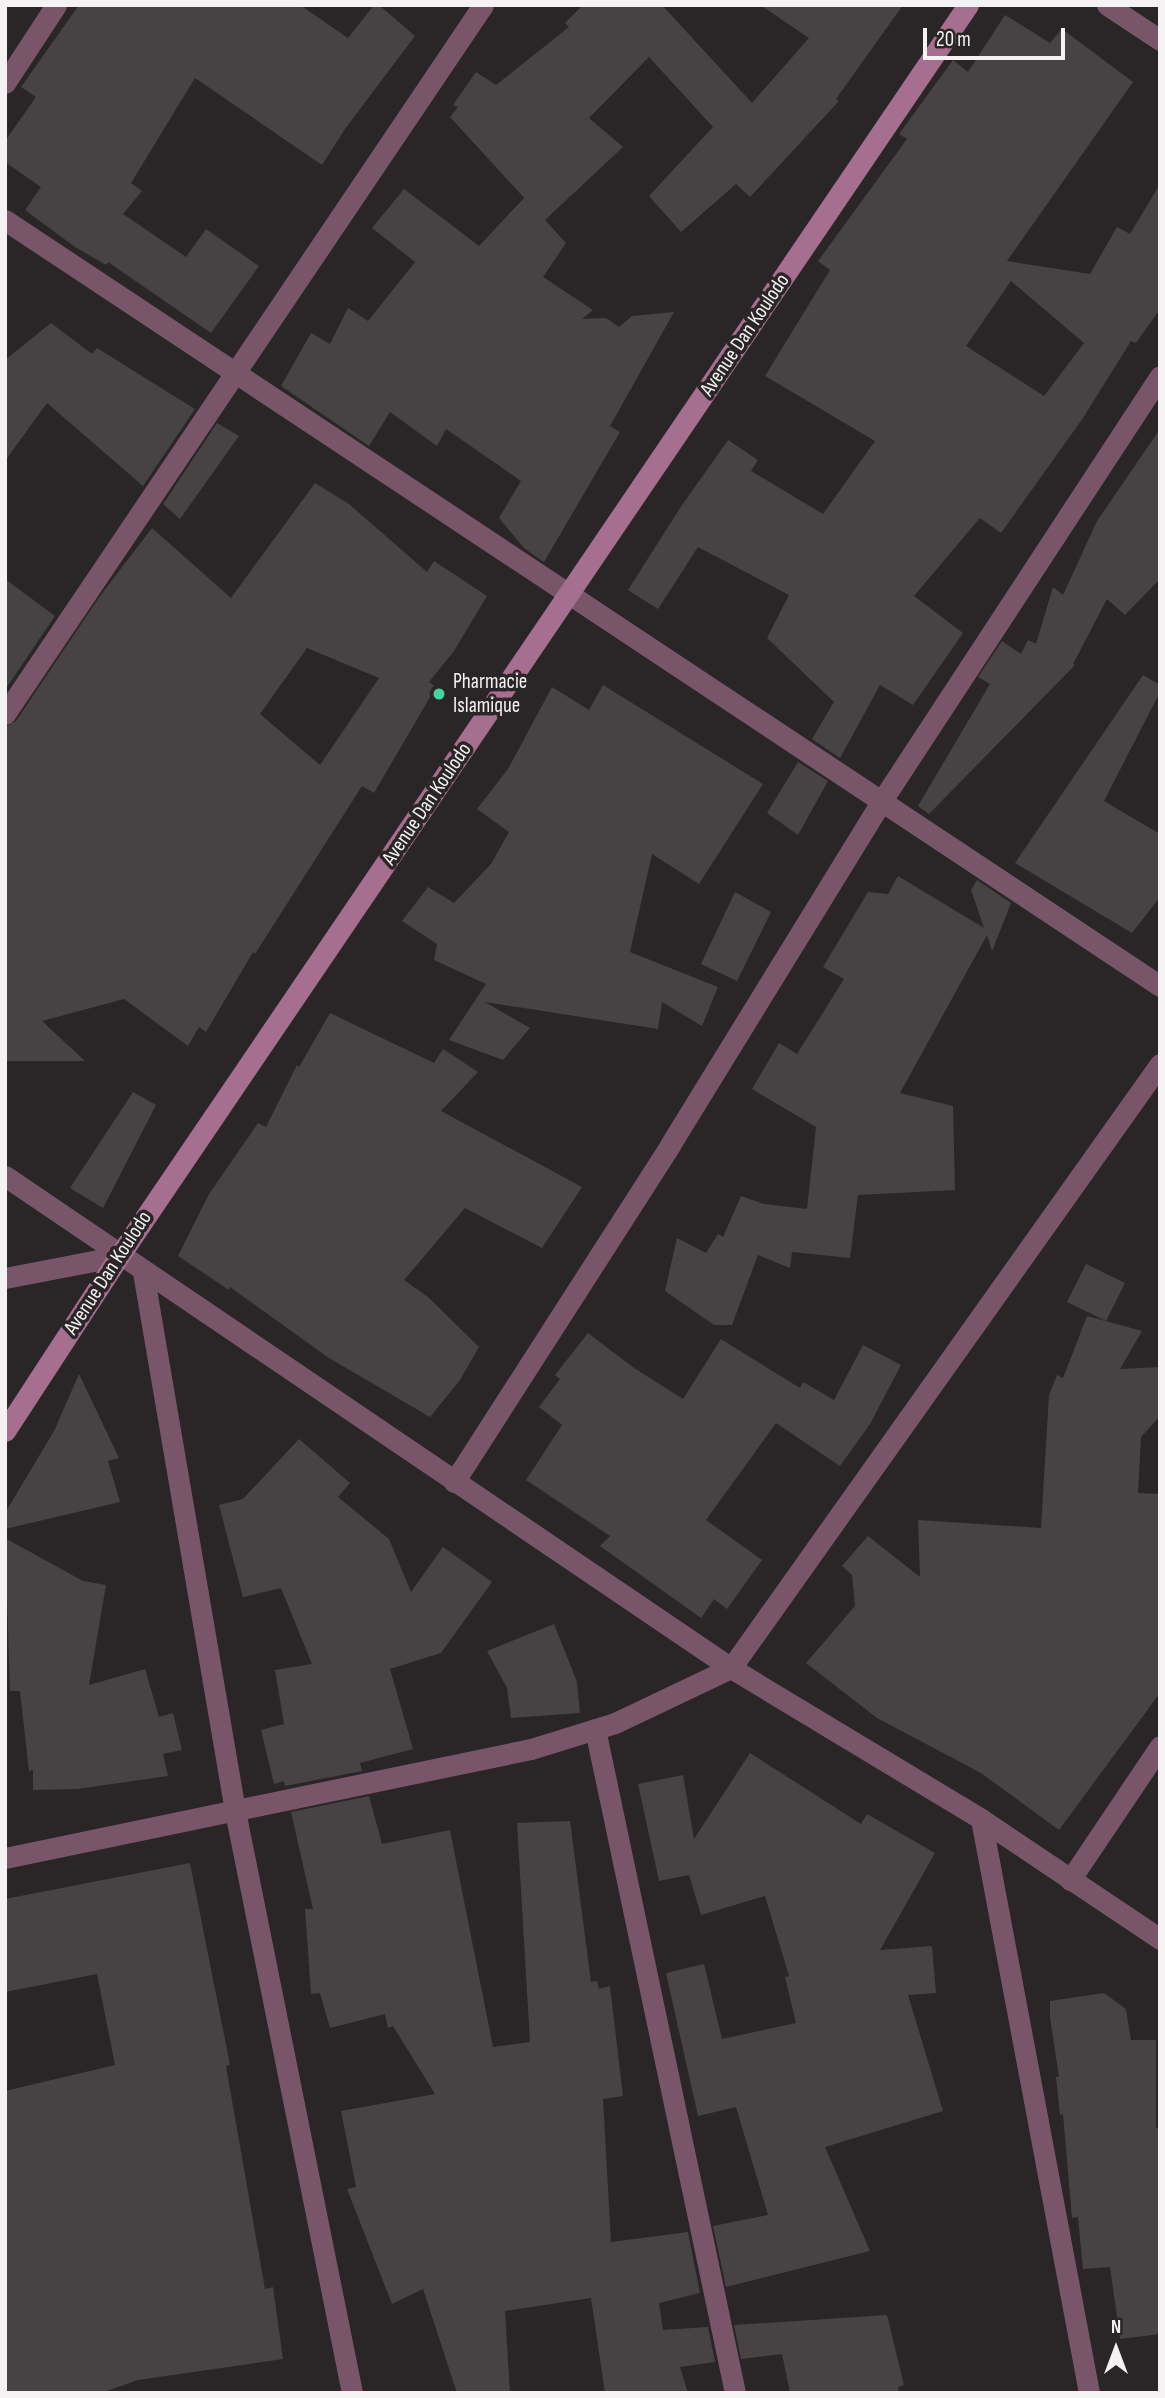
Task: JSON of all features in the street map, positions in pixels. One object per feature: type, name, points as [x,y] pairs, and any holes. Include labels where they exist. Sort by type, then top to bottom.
[{"type":"street","points":[[5,83],[56,5]]},
{"type":"street","points":[[5,714],[483,5]]},
{"type":"street","name":"Avenue Dan Koulodo","points":[[5,1431],[119,1256],[968,5]]},
{"type":"street","points":[[1107,5],[1160,40]]},
{"type":"street","points":[[5,220],[1160,986]]},
{"type":"street","points":[[454,1482],[670,1145],[881,802],[1160,376]]},
{"type":"street","points":[[5,1858],[531,1749],[595,1729],[670,1698],[730,1668],[1160,1064]]},
{"type":"street","points":[[5,1176],[119,1256],[730,1668],[981,1819],[1160,1939]]},
{"type":"street","points":[[5,1278],[119,1256]]},
{"type":"street","points":[[143,1272],[235,1811],[352,2393]]},
{"type":"street","points":[[595,1729],[735,2393]]},
{"type":"street","points":[[1070,1880],[1160,1746]]},
{"type":"street","points":[[981,1819],[1088,2393]]},
{"type":"building","points":[[79,5],[300,5],[348,38],[374,5],[379,5],[415,36],[345,129],[322,165],[195,78],[131,183],[142,191],[123,214],[186,257],[206,229],[259,266],[211,333],[108,262],[106,265],[75,247],[25,210],[41,187],[5,162],[5,141],[36,97],[21,87]]},
{"type":"building","points":[[583,5],[662,5],[752,103],[809,38],[760,5],[903,5],[836,99],[839,101],[750,197],[736,184],[681,232],[649,196],[713,127],[649,57],[589,118],[623,147],[545,220],[566,243],[543,277],[593,310],[582,319],[606,318],[619,327],[632,316],[674,312],[610,426],[620,432],[544,562],[524,548],[499,518],[521,481],[446,429],[437,446],[390,412],[369,446],[281,386],[311,333],[330,344],[348,308],[368,321],[415,262],[372,228],[404,189],[479,246],[524,198],[538,213],[450,117],[458,107],[453,105],[476,72],[496,85],[569,27],[565,23]]},
{"type":"building","points":[[1005,15],[1050,43],[1062,29],[1133,82],[1007,261],[1090,274],[1117,227],[1130,234],[1160,184],[1160,309],[1136,343],[1131,341],[1083,418],[1001,533],[980,518],[914,596],[963,633],[913,705],[880,685],[840,758],[812,739],[834,702],[767,638],[789,595],[698,547],[658,609],[628,590],[680,508],[728,440],[758,460],[751,471],[823,514],[875,441],[765,376],[830,270],[818,261],[907,139],[899,134],[953,60],[968,72]],"holes":[[[1011,281],[1084,343],[1044,396],[966,346]]]},
{"type":"building","points":[[51,323],[92,354],[97,348],[195,409],[143,486],[47,403],[5,461],[5,360]]},
{"type":"building","points":[[217,423],[239,436],[180,519],[163,504]]},
{"type":"building","points":[[1160,429],[1160,579],[1125,615],[1107,599],[1073,664],[1075,665],[929,814],[918,806],[990,684],[978,677],[1002,641],[1021,654],[1028,640],[1036,644],[1053,587],[1063,595],[1097,521]]},
{"type":"building","points":[[315,483],[349,504],[427,572],[434,561],[487,596],[454,651],[429,682],[436,687],[374,793],[362,786],[255,954],[253,952],[206,1032],[199,1027],[188,1046],[124,999],[42,1021],[85,1061],[5,1061],[5,727],[16,721],[100,596],[152,528],[231,598]],"holes":[[[307,648],[379,678],[320,765],[260,714]]]},
{"type":"building","points":[[5,579],[55,616],[5,690]]},
{"type":"building","points":[[1143,675],[1160,685],[1160,692],[1104,801],[1160,834],[1160,897],[1132,933],[1015,863]]},
{"type":"building","points":[[603,685],[763,784],[699,884],[652,854],[630,952],[718,987],[702,1026],[662,1002],[658,1029],[485,1002],[530,1028],[503,1060],[449,1040],[486,984],[434,960],[437,944],[402,921],[428,887],[454,903],[491,864],[509,832],[477,809],[508,769],[552,687],[589,710]]},
{"type":"building","points":[[798,762],[828,781],[798,835],[767,813]]},
{"type":"building","points":[[898,876],[984,928],[971,890],[977,880],[1011,903],[992,951],[987,935],[900,1093],[953,1106],[955,1190],[858,1195],[850,1258],[792,1252],[790,1268],[758,1255],[732,1325],[714,1325],[665,1291],[677,1238],[706,1253],[718,1234],[723,1237],[741,1196],[764,1204],[807,1209],[816,1127],[752,1089],[779,1043],[797,1054],[844,979],[823,967],[868,892],[888,894]]},
{"type":"building","points":[[735,892],[771,912],[737,981],[701,964]]},
{"type":"building","points":[[330,1013],[434,1063],[443,1049],[478,1072],[441,1111],[582,1187],[542,1248],[465,1208],[404,1280],[428,1297],[479,1347],[460,1380],[430,1417],[329,1358],[230,1287],[229,1290],[178,1256],[209,1194],[258,1123],[266,1127],[297,1065],[299,1067]]},
{"type":"building","points":[[133,1092],[156,1105],[103,1208],[70,1188]]},
{"type":"building","points":[[1086,1264],[1125,1283],[1106,1321],[1067,1302]]},
{"type":"building","points":[[1087,1316],[1142,1331],[1120,1369],[1160,1367],[1160,1416],[1141,1437],[1138,1493],[1160,1494],[1160,1693],[1059,1830],[981,1773],[877,1718],[806,1663],[855,1606],[852,1575],[842,1566],[868,1536],[920,1577],[918,1520],[1041,1528],[1049,1395],[1057,1375],[1063,1378]]},
{"type":"building","points":[[588,1333],[634,1368],[683,1399],[721,1339],[800,1388],[803,1382],[834,1400],[863,1345],[901,1365],[870,1424],[840,1466],[776,1423],[706,1520],[762,1560],[727,1609],[714,1599],[701,1618],[600,1546],[610,1536],[526,1480],[562,1425],[539,1407],[560,1379],[555,1375]]},
{"type":"building","points":[[79,1374],[119,1458],[108,1461],[120,1502],[5,1529],[5,1513],[54,1431]]},
{"type":"building","points":[[299,1439],[350,1483],[338,1497],[389,1539],[411,1592],[443,1547],[492,1582],[441,1653],[390,1669],[413,1749],[360,1763],[362,1771],[285,1786],[284,1781],[274,1784],[261,1730],[284,1724],[275,1670],[312,1664],[281,1588],[243,1597],[219,1505],[243,1499]]},
{"type":"building","points":[[5,1538],[83,1581],[106,1585],[89,1685],[145,1669],[159,1717],[173,1713],[182,1750],[163,1754],[168,1776],[77,1789],[33,1790],[33,1770],[29,1771],[20,1691],[10,1691]]},
{"type":"building","points":[[554,1624],[577,1682],[580,1713],[511,1718],[507,1688],[487,1651]]},
{"type":"building","points":[[750,1753],[861,1824],[867,1814],[935,1853],[880,1950],[932,1946],[936,1993],[908,1995],[943,2111],[825,2147],[870,2251],[726,2287],[713,2226],[768,2215],[736,2107],[698,2116],[666,1973],[704,1964],[722,2039],[796,2023],[785,1977],[789,1976],[765,1896],[701,1915],[689,1875],[659,1881],[638,1784],[683,1775],[694,1839]]},
{"type":"building","points":[[369,1796],[382,1844],[450,1830],[493,2047],[530,2042],[517,1823],[570,1821],[591,1982],[597,1981],[599,1989],[610,1986],[623,2096],[603,2099],[611,2242],[688,2232],[700,2293],[659,2303],[663,2330],[708,2327],[715,2362],[680,2367],[688,2393],[605,2393],[591,2298],[505,2311],[510,2393],[457,2393],[423,2289],[392,2304],[347,2189],[356,2187],[341,2111],[435,2094],[393,2026],[388,2028],[385,2014],[330,2028],[320,1993],[311,1994],[305,1909],[313,1909],[291,1812]]},
{"type":"building","points":[[190,1863],[230,2065],[226,2066],[265,2289],[273,2287],[283,2359],[138,2380],[101,2393],[5,2393],[5,2091],[115,2065],[97,1974],[5,1992],[5,1899]]},
{"type":"building","points":[[1104,1993],[1126,2009],[1131,2040],[1156,2040],[1156,2128],[1160,2127],[1160,2334],[1120,2339],[1110,2267],[1083,2269],[1078,2217],[1072,2218],[1063,2114],[1060,2115],[1056,2077],[1059,2077],[1050,2017],[1050,2001]]},
{"type":"building","points":[[887,2315],[904,2385],[898,2387],[899,2393],[790,2393],[782,2354],[741,2359],[734,2325]]},
{"type":"place","name":"Pharmacie Islamique","points":[[439,694]]}]
